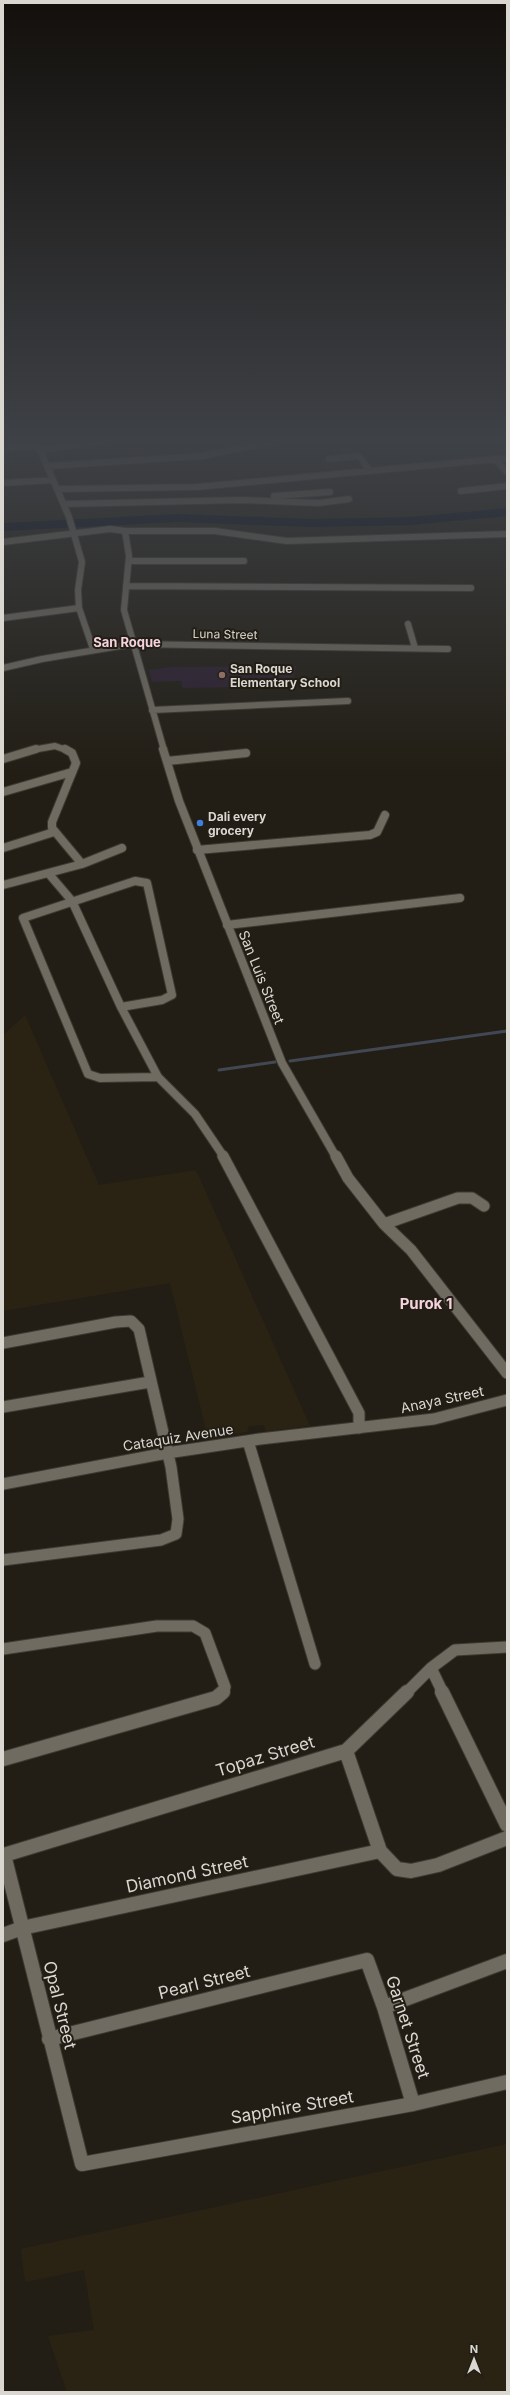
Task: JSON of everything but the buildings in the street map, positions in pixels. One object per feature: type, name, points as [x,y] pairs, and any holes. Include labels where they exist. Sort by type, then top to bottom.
[{"type":"street","points":[[79,550],[82,562],[78,590],[79,608],[93,649]]},
{"type":"street","name":"San Luis Street","points":[[128,550],[129,561],[124,610],[132,644],[167,761],[197,850],[282,1063],[348,1178],[384,1224],[411,1250],[507,1373]]},
{"type":"street","points":[[129,561],[244,561]]},
{"type":"street","points":[[126,586],[471,588]]},
{"type":"street","points":[[3,618],[79,608]]},
{"type":"street","points":[[408,624],[415,648]]},
{"type":"street","name":"Luna Street","points":[[3,668],[93,649],[132,644],[448,649]]},
{"type":"street","points":[[152,710],[348,701]]},
{"type":"street","points":[[3,759],[43,748],[64,747],[75,758],[76,763],[52,822],[54,832],[82,864]]},
{"type":"street","points":[[167,761],[246,753]]},
{"type":"street","points":[[3,792],[72,772]]},
{"type":"street","points":[[197,850],[370,835],[377,832],[385,815]]},
{"type":"street","points":[[3,848],[54,832]]},
{"type":"street","points":[[3,884],[49,874],[82,864],[122,848]]},
{"type":"street","points":[[49,874],[72,901],[121,1008],[158,1077],[195,1114],[220,1150],[359,1413],[359,1428]]},
{"type":"street","points":[[121,1008],[162,1000],[172,995],[149,885],[144,881],[135,881],[23,918],[85,1070],[91,1076],[100,1078],[158,1077]]},
{"type":"street","points":[[227,925],[460,898]]},
{"type":"street","points":[[384,1224],[458,1198],[472,1198],[484,1206]]},
{"type":"street","points":[[3,1343],[116,1322],[131,1321],[139,1329],[167,1453],[180,1521],[176,1534],[170,1538],[3,1560]]},
{"type":"street","points":[[3,1407],[150,1382]]},
{"type":"street","name":"Anaya Street","points":[[359,1428],[434,1419],[507,1400]]},
{"type":"street","name":"Cataquiz Avenue","points":[[3,1484],[167,1453],[248,1441],[359,1428]]},
{"type":"street","points":[[248,1441],[315,1664]]},
{"type":"street","points":[[3,1649],[157,1626],[193,1626],[205,1633],[225,1687],[221,1695],[216,1698],[3,1758]]},
{"type":"street","name":"Topaz Street","points":[[4,1855],[346,1750],[431,1668],[455,1650],[507,1647]]},
{"type":"street","points":[[431,1668],[507,1825]]},
{"type":"street","points":[[346,1750],[380,1851],[390,1863],[401,1870],[427,1870],[507,1838]]},
{"type":"street","name":"Diamond Street","points":[[3,1935],[22,1928],[380,1851]]},
{"type":"street","name":"Opal Street","points":[[4,1855],[49,2039],[82,2164]]},
{"type":"street","name":"Pearl Street","points":[[49,2039],[367,1960]]},
{"type":"street","name":"Garnet Street","points":[[367,1960],[384,2006],[414,2104]]},
{"type":"street","points":[[384,2006],[507,1961]]},
{"type":"street","name":"Sapphire Street","points":[[82,2164],[414,2104],[507,2082]]},
{"type":"shaded area","name":"San Roque Elementary School","points":[[296,666],[292,686],[182,688],[181,681],[152,682],[149,670],[172,667]]},
{"type":"shaded area","points":[[25,1015],[99,1185],[196,1170],[310,1426],[266,1431],[264,1425],[249,1426],[247,1432],[208,1438],[170,1283],[3,1311],[3,1035]]},
{"type":"shaded area","points":[[507,2144],[507,2392],[67,2392],[48,2336],[94,2330],[84,2270],[25,2282],[21,2249]]},
{"type":"waterway","points":[[290,1061],[507,1031]]},
{"type":"waterway","points":[[219,1070],[275,1062]]},
{"type":"place","name":"San Roque Elementary School","points":[[222,675]]},
{"type":"place","name":"Dali every grocery","points":[[200,823]]},
{"type":"district","name":"San Roque","points":[[127,642]]},
{"type":"district","name":"Purok 1","points":[[426,1303]]}]
